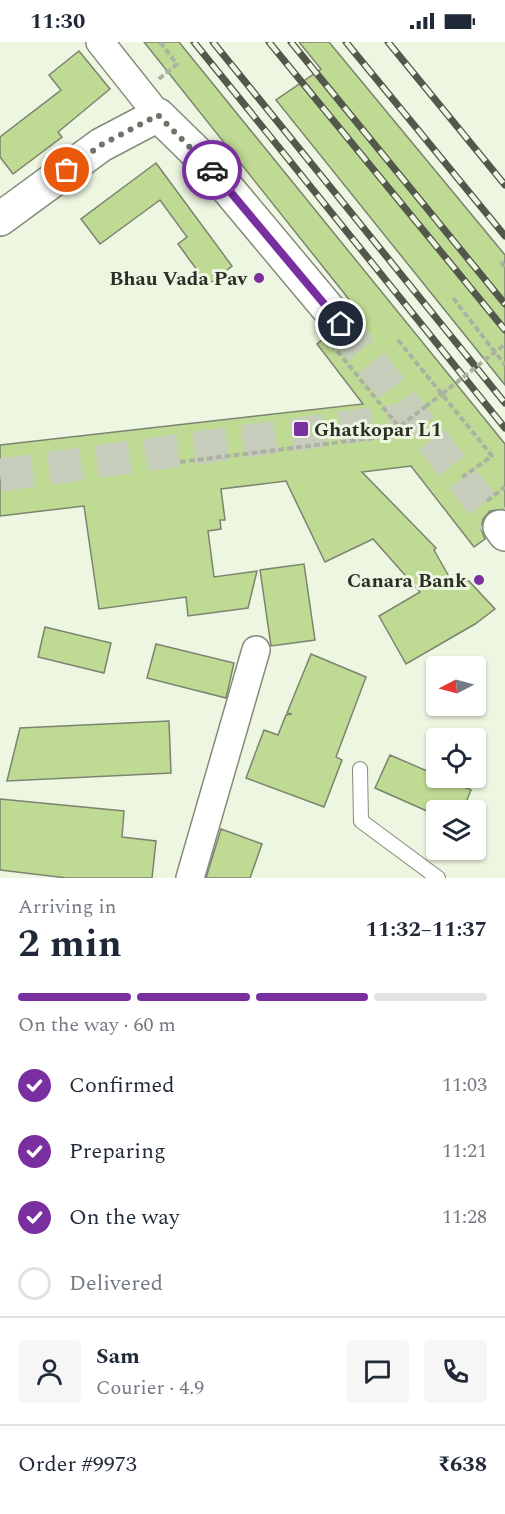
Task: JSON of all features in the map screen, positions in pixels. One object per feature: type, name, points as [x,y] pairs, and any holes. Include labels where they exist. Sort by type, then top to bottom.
[{"type":"street","points":[[100,42],[158,115],[203,159],[334,330]]},
{"type":"street","points":[[0,219],[101,145],[158,115]]},
{"type":"street","points":[[190,878],[256,650]]},
{"type":"lane","points":[[360,769],[361,821],[438,878]]},
{"type":"path","points":[[160,42],[177,64]]},
{"type":"path","points":[[501,262],[505,267]]},
{"type":"path","points":[[453,298],[505,365]]},
{"type":"path","points":[[334,330],[399,427]]},
{"type":"path","points":[[398,340],[492,456],[461,478]]},
{"type":"path","points":[[180,462],[381,437],[399,427],[505,344]]},
{"type":"path","points":[[496,522],[505,487]]},
{"type":"building","points":[[144,42],[179,42],[505,444],[505,509],[490,511],[483,519],[481,529],[485,539],[474,547],[411,466],[362,472],[436,548],[434,550],[456,589],[468,580],[495,609],[475,624],[406,664],[379,616],[420,592],[373,539],[325,562],[286,481],[221,489],[225,520],[220,520],[221,529],[208,531],[214,577],[257,571],[248,608],[188,616],[186,597],[99,609],[84,506],[0,516],[0,445],[363,404],[317,344],[327,336],[335,342],[353,339],[359,330],[356,313],[359,312]]},
{"type":"building","points":[[299,42],[329,42],[505,255],[505,385],[276,100],[321,69]]},
{"type":"building","points":[[79,51],[110,89],[58,132],[62,137],[13,174],[0,157],[0,137],[61,90],[49,75]]},
{"type":"building","points":[[156,163],[232,266],[208,285],[178,244],[187,237],[160,200],[100,244],[81,219]]},
{"type":"building","points":[[304,564],[315,640],[271,646],[260,570]]},
{"type":"building","points":[[45,627],[111,643],[104,673],[38,657]]},
{"type":"building","points":[[156,644],[234,663],[226,698],[147,678]]},
{"type":"building","points":[[311,654],[366,677],[336,757],[342,760],[324,807],[246,778],[264,730],[278,735],[286,715],[292,714],[287,713]]},
{"type":"building","points":[[169,721],[171,773],[7,781],[20,728]]},
{"type":"building","points":[[390,755],[426,771],[426,788],[471,790],[467,800],[426,800],[426,811],[375,788]]},
{"type":"building","points":[[0,799],[124,811],[122,837],[156,841],[152,878],[67,878],[0,870]]},
{"type":"building","points":[[221,829],[262,844],[250,878],[206,878]]},
{"type":"tunnel","points":[[341,324],[500,527]]},
{"type":"tunnel","points":[[0,475],[415,418]]},
{"type":"railway","points":[[194,42],[505,428]]},
{"type":"railway","points":[[213,42],[505,403]]},
{"type":"railway","points":[[269,42],[505,330]]},
{"type":"railway","points":[[291,42],[505,304]]},
{"type":"railway","points":[[346,42],[505,236]]},
{"type":"railway","points":[[388,42],[505,185]]},
{"type":"way so far","points":[[67,170],[101,145],[158,115],[212,170]]},
{"type":"place","name":"Bhau Vada Pav","points":[[259,278]]},
{"type":"place","name":"Ghatkopar L1","points":[[301,429]]},
{"type":"place","name":"Canara Bank","points":[[479,580]]},
{"type":"route","points":[[212,170],[341,324]]}]
